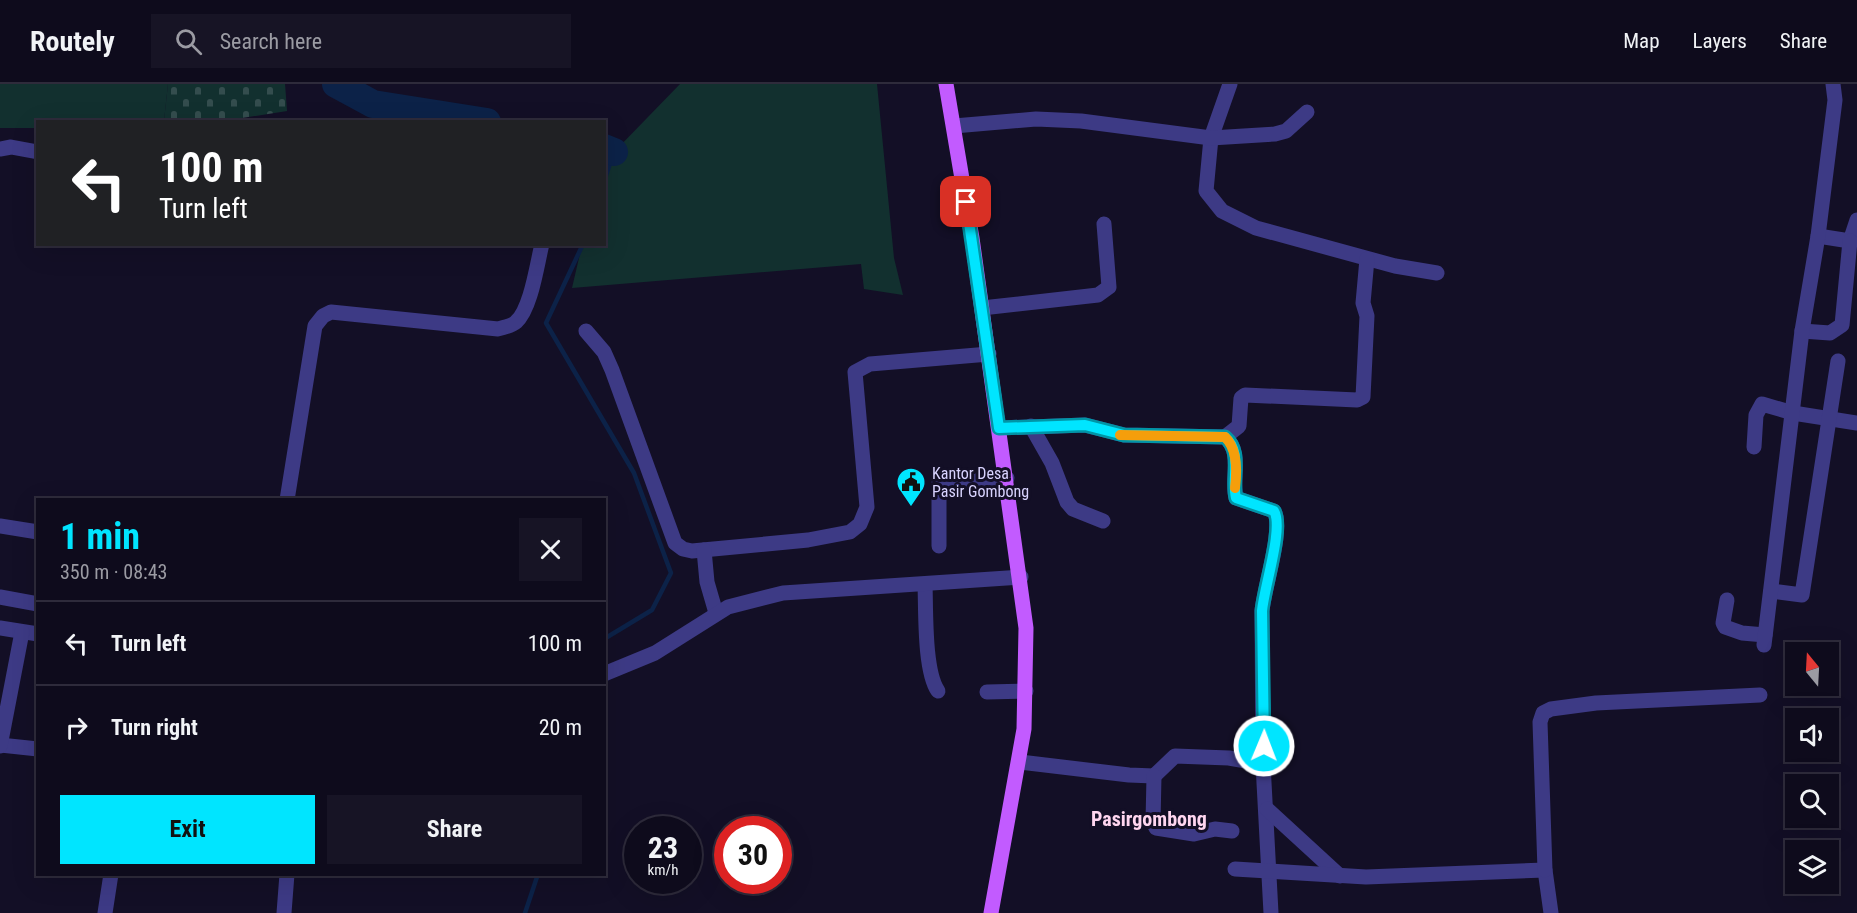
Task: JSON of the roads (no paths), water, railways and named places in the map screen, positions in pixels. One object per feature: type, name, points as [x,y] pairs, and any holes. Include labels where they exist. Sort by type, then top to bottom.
[{"type":"main road","points":[[946,84],[989,354],[1021,577],[1026,628],[1026,691],[1020,762],[991,913]]},
{"type":"street","points":[[1230,84],[1210,138],[1206,191],[1222,212],[1257,228],[1367,259],[1437,273]]},
{"type":"street","points":[[1727,600],[1723,623],[1725,627],[1765,640],[1803,331],[1818,236],[1835,100],[1833,84]]},
{"type":"street","points":[[954,126],[1036,119],[1081,121],[1210,138],[1275,134],[1286,131],[1307,112]]},
{"type":"street","points":[[0,149],[11,147],[36,152]]},
{"type":"street","points":[[1803,331],[1830,333],[1842,325],[1850,241],[1857,220]]},
{"type":"street","points":[[982,308],[1098,295],[1105,291],[1109,287],[1104,224]]},
{"type":"street","points":[[1818,236],[1850,241]]},
{"type":"street","points":[[287,498],[315,326],[323,316],[331,312],[364,314],[489,329],[515,324],[522,315],[529,295],[541,246]]},
{"type":"street","points":[[999,428],[1085,425],[1124,435],[1225,437],[1239,426],[1241,398],[1245,395],[1357,400],[1363,397],[1367,316],[1363,303],[1367,259]]},
{"type":"street","points":[[586,331],[604,352],[675,543],[683,549],[704,550],[808,540],[850,532],[860,524],[867,507],[855,372],[870,364],[989,354]]},
{"type":"street","points":[[1771,591],[1802,595],[1838,361]]},
{"type":"street","points":[[1754,447],[1756,415],[1762,404],[1793,413],[1857,423]]},
{"type":"street","points":[[1030,426],[1052,463],[1067,502],[1073,509],[1103,521]]},
{"type":"street","points":[[1225,437],[1232,443],[1234,454],[1236,498],[1274,511],[1278,524],[1262,611],[1263,764],[1271,913]]},
{"type":"street","points":[[939,546],[939,482],[1007,478]]},
{"type":"street","points":[[0,525],[36,532]]},
{"type":"street","points":[[704,550],[707,582],[716,613]]},
{"type":"street","points":[[609,673],[656,653],[728,607],[783,593],[1021,577]]},
{"type":"street","points":[[925,584],[928,650],[933,684],[938,691]]},
{"type":"street","points":[[0,597],[36,604]]},
{"type":"street","points":[[0,628],[30,633],[0,746],[36,749]]},
{"type":"street","points":[[987,692],[1026,691]]},
{"type":"street","points":[[1551,913],[1545,870],[1540,722],[1544,713],[1551,709],[1596,703],[1760,695]]},
{"type":"street","points":[[1020,762],[1129,776],[1154,776],[1175,756],[1229,758],[1263,764]]},
{"type":"street","points":[[1154,776],[1153,822],[1156,828],[1194,834],[1215,829],[1232,831]]},
{"type":"street","points":[[1267,809],[1340,876]]},
{"type":"street","points":[[1235,869],[1340,876],[1545,870]]},
{"type":"street","points":[[105,913],[111,876]]},
{"type":"street","points":[[284,913],[287,876]]},
{"type":"waterway","points":[[336,84],[373,104],[474,120]]},
{"type":"waterway","points":[[606,149],[614,152]]},
{"type":"waterway","points":[[606,175],[614,152]]},
{"type":"waterway","points":[[582,246],[546,323],[634,473],[671,573],[652,610],[606,638]]},
{"type":"waterway","points":[[525,913],[537,876]]},
{"type":"place","name":"Kantor Desa Pasir Gombong","points":[[911,508]]},
{"type":"district","name":"Pasirgombong","points":[[1149,819]]}]
